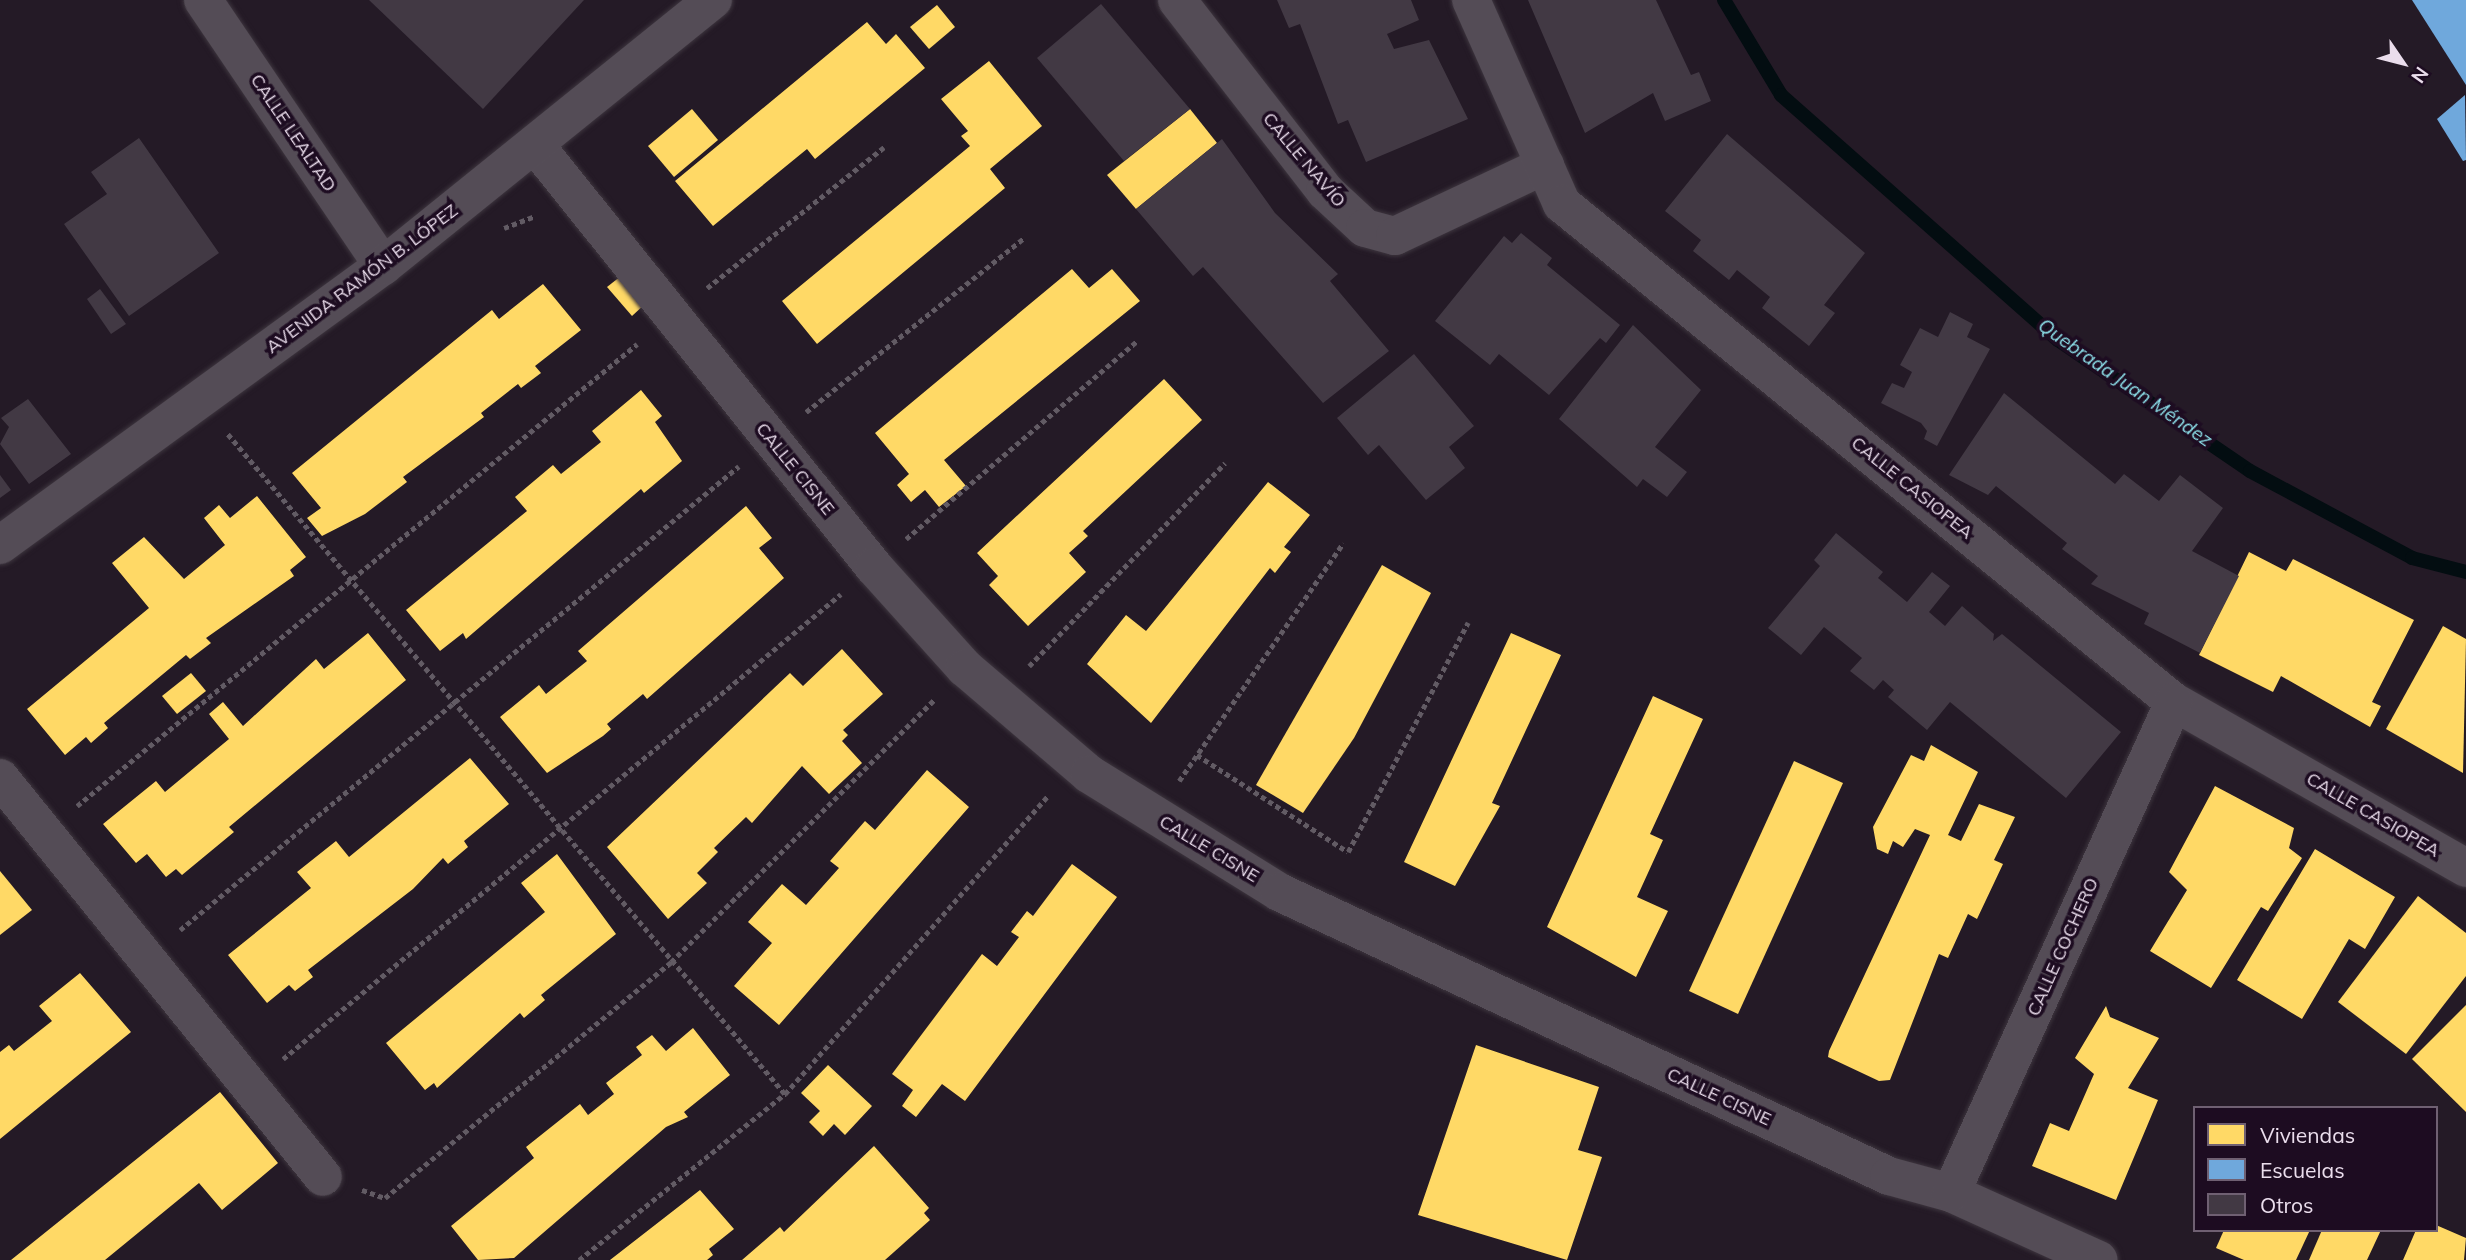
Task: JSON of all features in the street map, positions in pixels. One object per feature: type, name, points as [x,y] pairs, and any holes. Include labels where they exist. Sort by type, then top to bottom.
[{"type":"street","name":"CALLE LEALTAD","points":[[203,0],[383,265]]},
{"type":"street","name":"AVENIDA RAMÓN B. LÓPEZ","points":[[0,545],[383,265],[536,146],[713,0]]},
{"type":"street","name":"CALLE NAVÍO","points":[[1177,0],[1325,191],[1365,228],[1395,236],[1545,165]]},
{"type":"street","name":"CALLE CASIOPEA","points":[[1471,0],[1562,204],[2174,702],[2466,867]]},
{"type":"street","name":"CALLE CISNE","points":[[536,146],[874,566],[965,668],[1077,764],[1155,816],[1279,892],[1889,1176],[1951,1193],[2099,1260]]},
{"type":"street","name":"CALLE COCHERO","points":[[1951,1193],[2174,702]]},
{"type":"street","points":[[0,778],[144,960],[323,1177]]},
{"type":"path","points":[[44,833],[671,315],[884,147]]},
{"type":"path","points":[[497,232],[530,216],[549,216]]},
{"type":"path","points":[[144,960],[772,440],[1024,238]]},
{"type":"path","points":[[249,1087],[874,566],[1137,341]]},
{"type":"path","points":[[217,441],[239,426]]},
{"type":"path","points":[[228,434],[348,582],[785,1094]]},
{"type":"path","points":[[998,697],[1225,463]]},
{"type":"path","points":[[1155,816],[1343,543]]},
{"type":"path","points":[[1197,755],[1348,852],[1468,622]]},
{"type":"path","points":[[323,1177],[385,1198],[671,962],[965,668]]},
{"type":"path","points":[[579,1260],[785,1094],[1077,764]]},
{"type":"building: Viviendas","points":[[937,5],[955,27],[929,49],[910,27]]},
{"type":"building: Viviendas","points":[[867,22],[886,44],[896,34],[925,68],[815,159],[807,149],[713,226],[675,181]]},
{"type":"building: Viviendas","points":[[989,61],[1042,126],[990,169],[1005,188],[817,344],[782,301],[970,146],[961,136],[968,131],[941,99]]},
{"type":"building: Viviendas","points":[[692,109],[718,140],[674,177],[648,146]]},
{"type":"building: Viviendas","points":[[1190,109],[1217,143],[1136,209],[1107,175]]},
{"type":"building: Viviendas","points":[[1072,269],[1089,288],[1112,269],[1140,301],[944,460],[966,486],[939,507],[925,490],[911,502],[897,485],[909,474],[875,433]]},
{"type":"building: Viviendas","points":[[621,276],[645,304],[632,316],[607,287]]},
{"type":"building: Viviendas","points":[[543,284],[581,330],[535,366],[541,373],[521,388],[518,384],[481,413],[484,417],[403,477],[407,482],[365,514],[322,536],[307,518],[321,508],[292,473],[492,310],[499,319]]},
{"type":"building: Viviendas","points":[[1164,379],[1202,420],[1083,531],[1088,536],[1069,553],[1086,572],[1028,626],[989,585],[998,576],[977,553]]},
{"type":"building: Viviendas","points":[[641,390],[662,416],[655,422],[682,461],[644,493],[641,489],[466,639],[463,633],[440,651],[406,610],[527,511],[515,497],[553,465],[561,474],[601,442],[592,431]]},
{"type":"building: Viviendas","points":[[1268,482],[1310,515],[1284,547],[1291,552],[1275,573],[1270,568],[1151,723],[1087,664],[1126,615],[1146,631]]},
{"type":"building: Viviendas","points":[[257,496],[306,557],[290,570],[294,576],[206,638],[211,643],[190,659],[186,655],[104,723],[108,728],[91,743],[86,737],[65,755],[27,709],[149,608],[112,563],[144,537],[184,579],[225,545],[204,518],[219,505],[230,518]]},
{"type":"building: Viviendas","points":[[746,506],[772,538],[759,548],[784,578],[647,699],[643,694],[607,724],[611,729],[603,736],[547,773],[500,717],[539,685],[546,694],[587,661],[578,651]]},
{"type":"building: Viviendas","points":[[2249,552],[2286,571],[2293,559],[2414,620],[2372,702],[2381,706],[2370,727],[2281,676],[2273,692],[2199,655]]},
{"type":"building: Viviendas","points":[[1382,565],[1431,593],[1354,738],[1303,813],[1256,785]]},
{"type":"building: Viviendas","points":[[2443,626],[2466,639],[2463,773],[2386,729]]},
{"type":"building: Viviendas","points":[[368,633],[406,680],[229,827],[234,832],[182,875],[176,869],[166,877],[147,854],[136,863],[103,824],[156,781],[165,792],[229,739],[209,714],[223,702],[243,726],[316,659],[324,669]]},
{"type":"building: Viviendas","points":[[1511,633],[1561,655],[1492,803],[1500,806],[1455,886],[1404,862]]},
{"type":"building: Viviendas","points":[[842,649],[883,694],[843,730],[848,735],[842,741],[862,763],[829,794],[802,766],[752,823],[746,817],[714,848],[718,852],[697,873],[707,883],[668,919],[607,847],[790,673],[803,686]]},
{"type":"building: Viviendas","points":[[191,673],[206,691],[177,714],[162,696]]},
{"type":"building: Viviendas","points":[[1653,696],[1703,719],[1650,834],[1663,840],[1637,897],[1668,911],[1636,977],[1547,927]]},
{"type":"building: Viviendas","points":[[1931,745],[1978,772],[1948,835],[1961,841],[1979,804],[2015,817],[1994,860],[2003,864],[1977,919],[1968,914],[1948,958],[1939,954],[1890,1080],[1879,1081],[1828,1057],[1930,835],[1915,829],[1903,847],[1893,841],[1888,854],[1877,849],[1873,827],[1911,755],[1924,761]]},
{"type":"building: Viviendas","points":[[470,758],[509,804],[464,841],[468,847],[448,864],[443,858],[413,889],[308,970],[313,977],[295,991],[289,985],[267,1003],[228,955],[311,888],[297,872],[336,841],[349,857]]},
{"type":"building: Viviendas","points":[[1794,761],[1843,783],[1738,1014],[1689,991]]},
{"type":"building: Viviendas","points":[[927,770],[969,807],[779,1025],[734,986],[772,943],[748,922],[782,884],[806,905],[839,868],[830,861],[865,821],[875,830]]},
{"type":"building: Viviendas","points":[[2215,786],[2294,828],[2289,848],[2302,858],[2268,911],[2261,907],[2211,988],[2150,951],[2187,890],[2169,872]]},
{"type":"building: Viviendas","points":[[2315,849],[2395,897],[2365,949],[2349,939],[2302,1019],[2237,980]]},
{"type":"building: Viviendas","points":[[557,854],[616,934],[541,995],[545,1000],[524,1018],[520,1013],[437,1088],[434,1083],[425,1090],[386,1043],[545,912],[521,883]]},
{"type":"building: Viviendas","points":[[1072,864],[1117,897],[965,1101],[942,1084],[916,1117],[902,1106],[913,1090],[892,1074],[982,954],[997,966],[1019,937],[1011,932],[1027,911],[1033,916]]},
{"type":"building: Viviendas","points":[[0,871],[32,910],[0,935]]},
{"type":"building: Viviendas","points":[[2418,896],[2466,933],[2466,976],[2406,1054],[2338,1002]]},
{"type":"building: Viviendas","points":[[80,973],[131,1032],[0,1139],[0,1052],[9,1045],[14,1051],[52,1021],[39,1006]]},
{"type":"building: Viviendas","points":[[2466,1005],[2466,1112],[2412,1059]]},
{"type":"building: Viviendas","points":[[2106,1006],[2110,1017],[2159,1038],[2128,1088],[2158,1100],[2116,1200],[2032,1166],[2050,1123],[2069,1131],[2094,1074],[2075,1058]]},
{"type":"building: Viviendas","points":[[693,1028],[730,1075],[684,1112],[688,1117],[666,1127],[514,1258],[478,1260],[451,1226],[534,1158],[526,1147],[580,1104],[588,1115],[614,1094],[606,1083],[642,1055],[636,1047],[652,1035],[666,1051]]},
{"type":"building: Viviendas","points":[[1476,1045],[1599,1087],[1578,1150],[1602,1157],[1567,1260],[1418,1215]]},
{"type":"building: Viviendas","points":[[828,1065],[872,1106],[845,1135],[834,1124],[823,1136],[809,1122],[820,1111],[801,1093]]},
{"type":"building: Viviendas","points":[[220,1092],[278,1163],[222,1210],[199,1183],[105,1260],[11,1260]]},
{"type":"building: Viviendas","points":[[874,1146],[929,1208],[924,1213],[930,1220],[885,1260],[742,1260],[780,1227],[784,1232]]},
{"type":"building: Viviendas","points":[[700,1190],[734,1229],[709,1249],[713,1255],[707,1260],[610,1260]]},
{"type":"building: Viviendas","points":[[2438,1226],[2466,1238],[2464,1260],[2403,1260],[2415,1232],[2438,1232]]},
{"type":"building: Viviendas","points":[[2223,1232],[2309,1232],[2296,1260],[2244,1260],[2216,1248]]},
{"type":"building: Viviendas","points":[[2321,1232],[2380,1232],[2367,1260],[2309,1260]]},
{"type":"building: Escuelas","points":[[2412,0],[2466,0],[2466,85]]},
{"type":"building: Escuelas","points":[[2465,95],[2466,160],[2463,161],[2437,119]]},
{"type":"building: Otros","points":[[369,0],[584,0],[483,109]]},
{"type":"building: Otros","points":[[1277,0],[1411,0],[1419,20],[1387,34],[1394,49],[1429,40],[1468,119],[1366,162],[1348,120],[1338,124],[1300,24],[1289,28]]},
{"type":"building: Otros","points":[[1528,0],[1656,0],[1691,75],[1699,72],[1711,101],[1665,121],[1653,93],[1585,133]]},
{"type":"building: Otros","points":[[1101,4],[1190,109],[1124,161],[1037,58]]},
{"type":"building: Otros","points":[[1727,134],[1865,253],[1824,305],[1835,313],[1809,346],[1762,308],[1770,297],[1737,270],[1729,280],[1693,251],[1701,240],[1665,211]]},
{"type":"building: Otros","points":[[139,138],[219,253],[129,316],[64,224],[107,194],[91,172]]},
{"type":"building: Otros","points":[[1222,139],[1275,213],[1338,274],[1330,281],[1389,351],[1323,403],[1203,267],[1193,276],[1136,209]]},
{"type":"building: Otros","points":[[1521,233],[1552,258],[1547,265],[1620,325],[1606,343],[1600,338],[1549,395],[1499,354],[1490,365],[1435,321],[1504,236],[1512,243]]},
{"type":"building: Otros","points":[[100,289],[126,324],[111,334],[87,299]]},
{"type":"building: Otros","points":[[1950,312],[1973,324],[1967,337],[1990,349],[1937,446],[1924,439],[1927,431],[1921,423],[1881,403],[1892,383],[1904,388],[1912,372],[1900,365],[1920,328],[1938,337]]},
{"type":"building: Otros","points":[[1633,325],[1701,390],[1655,447],[1687,472],[1667,497],[1643,479],[1637,487],[1559,419]]},
{"type":"building: Otros","points":[[1414,354],[1474,426],[1449,447],[1465,468],[1426,500],[1379,445],[1368,455],[1337,418]]},
{"type":"building: Otros","points":[[2004,393],[2115,484],[2124,474],[2159,501],[2180,475],[2223,508],[2192,551],[2239,576],[2200,653],[2144,624],[2149,613],[2091,584],[2098,576],[2062,549],[2067,543],[1996,486],[1988,495],[1949,475]]},
{"type":"building: Otros","points":[[28,399],[71,454],[29,484],[0,444],[9,427],[1,418]]},
{"type":"building: Otros","points":[[0,475],[11,490],[0,498]]},
{"type":"building: Otros","points":[[1836,533],[1883,572],[1878,578],[1907,602],[1932,572],[1950,586],[1929,612],[1945,626],[1962,606],[1994,634],[1993,641],[2002,634],[2121,732],[2066,798],[1950,702],[1927,730],[1888,697],[1894,690],[1883,680],[1874,690],[1850,671],[1862,658],[1824,627],[1801,655],[1768,628],[1820,566],[1814,560]]},
{"type":"waterway","name":"Quebrada Juan Méndez","points":[[1724,0],[1781,95],[2058,340],[2250,471],[2412,558],[2466,572]]}]
